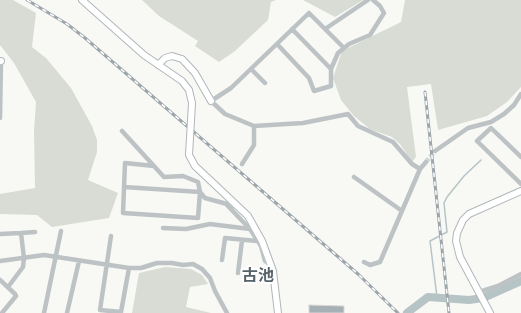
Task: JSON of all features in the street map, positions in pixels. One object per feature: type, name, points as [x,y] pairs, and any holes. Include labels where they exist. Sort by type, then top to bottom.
[{"type":"street","points":[[82,0],[158,66],[187,86],[192,103],[189,155],[195,166],[240,208],[251,221],[271,264],[276,286],[278,313]]},
{"type":"street","points":[[325,29],[368,0]]},
{"type":"street","points":[[276,44],[309,78],[314,91],[331,86],[331,69],[338,53],[344,48],[365,38],[376,26],[384,13],[380,6],[373,0]]},
{"type":"street","points":[[211,101],[231,88],[309,13],[344,48]]},
{"type":"street","points":[[292,29],[331,69]]},
{"type":"street","points":[[158,66],[165,58],[172,56],[182,59],[195,73],[211,101],[225,114],[254,126],[303,123],[348,114],[358,126],[393,142],[412,164],[420,169]]},
{"type":"street","points":[[0,118],[1,61]]},
{"type":"street","points":[[251,68],[265,83]]},
{"type":"street","points":[[435,151],[468,128],[491,122],[504,114],[514,105],[521,94]]},
{"type":"street","points":[[242,164],[254,145],[254,126]]},
{"type":"street","points":[[521,156],[491,128],[477,142],[521,184]]},
{"type":"street","points":[[122,131],[154,166],[164,177],[183,176],[198,182],[200,192],[198,218],[124,213],[125,163],[154,166]]},
{"type":"street","points":[[364,262],[370,265],[380,262],[420,169],[426,162]]},
{"type":"street","points":[[354,177],[402,212]]},
{"type":"street","points":[[124,187],[200,192],[205,198],[240,208]]},
{"type":"street","points":[[490,313],[460,258],[456,241],[458,228],[469,214],[521,191]]},
{"type":"street","points":[[226,205],[250,229],[262,250],[265,261],[271,264]]},
{"type":"street","points":[[163,228],[186,229],[210,224],[250,229]]},
{"type":"street","points":[[44,313],[61,231]]},
{"type":"street","points":[[0,234],[35,232]]},
{"type":"street","points":[[8,287],[20,273],[24,258],[21,233]]},
{"type":"street","points":[[111,236],[99,307],[100,310],[120,313],[129,268]]},
{"type":"street","points":[[222,260],[225,238],[257,241]]},
{"type":"street","points":[[238,273],[242,240]]},
{"type":"street","points":[[0,261],[44,255],[129,268],[140,268],[157,263],[183,265],[193,264],[210,278],[227,313]]},
{"type":"street","points":[[67,313],[79,261]]},
{"type":"street","points":[[480,294],[521,274]]},
{"type":"street","points":[[0,280],[16,296],[2,313]]},
{"type":"shaded area","points":[[0,0],[13,0],[36,13],[32,47],[46,58],[71,88],[92,126],[97,140],[97,152],[88,180],[118,193],[109,218],[52,227],[37,215],[0,214],[0,194],[35,188],[34,131],[36,102],[14,63],[0,45]]},
{"type":"shaded area","points":[[142,0],[276,0],[271,2],[268,20],[235,51],[219,62],[195,46],[198,41],[159,16]]},
{"type":"shaded area","points":[[303,0],[363,0],[335,17]]},
{"type":"shaded area","points":[[405,0],[521,0],[521,87],[507,102],[487,116],[438,130],[431,84],[407,87],[416,157],[412,162],[400,144],[392,137],[370,129],[354,116],[341,100],[333,78],[342,51],[401,22]]},
{"type":"shaded area","points":[[165,267],[191,269],[202,275],[208,284],[190,287],[186,307],[211,313],[132,313],[139,273]]},
{"type":"building","points":[[309,305],[344,306],[344,313],[309,313]]},
{"type":"waterway","points":[[437,297],[430,241],[447,232],[444,203],[464,176],[481,160]]},
{"type":"waterway","points":[[407,313],[428,297],[469,300],[483,298],[521,281]]},
{"type":"tunnel","points":[[426,162],[435,151]]},
{"type":"railway","points":[[27,0],[67,24],[85,38],[358,274],[398,313]]},
{"type":"railway","points":[[425,92],[449,313]]},
{"type":"district","name":"古池","points":[[258,276]]}]
